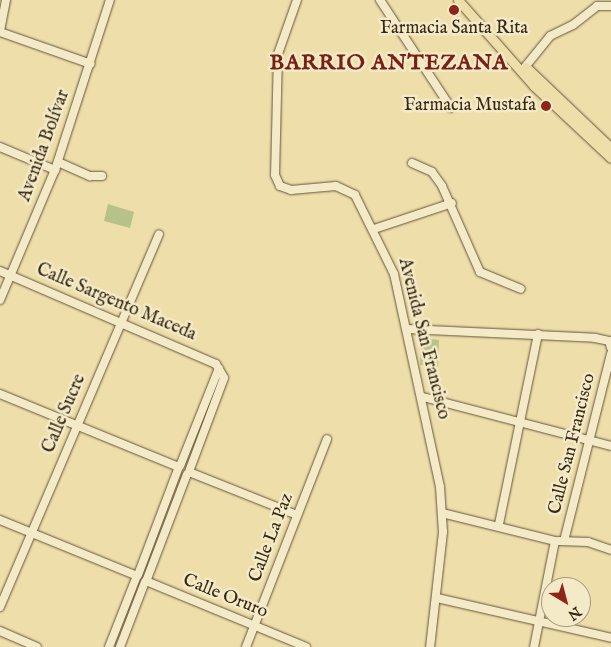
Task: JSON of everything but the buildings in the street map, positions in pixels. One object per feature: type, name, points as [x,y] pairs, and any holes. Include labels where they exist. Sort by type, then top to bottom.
[{"type":"main road","points":[[458,0],[534,86],[611,158]]},
{"type":"main road","points":[[464,0],[525,67],[611,148]]},
{"type":"street","points":[[6,0],[1,26],[91,64]]},
{"type":"street","name":"Avenida Bolívar","points":[[0,300],[58,162],[110,0]]},
{"type":"street","name":"Avenida San Francisco","points":[[297,0],[278,54],[277,183],[291,190],[326,186],[346,189],[355,195],[374,229],[394,274],[423,397],[442,514],[437,598],[430,647]]},
{"type":"street","points":[[380,0],[452,108]]},
{"type":"street","points":[[525,67],[550,36],[573,25],[597,6],[611,6]]},
{"type":"street","points":[[0,147],[55,170]]},
{"type":"street","points":[[58,162],[90,176],[102,176]]},
{"type":"street","points":[[412,163],[432,172],[452,203],[480,272],[521,289]]},
{"type":"street","points":[[374,229],[452,203]]},
{"type":"street","name":"Calle Sucre","points":[[0,607],[119,322],[159,234]]},
{"type":"street","name":"Calle Sargento Maceda","points":[[0,271],[206,358],[219,368]]},
{"type":"street","points":[[407,329],[595,338],[609,341],[611,348]]},
{"type":"street","points":[[499,524],[538,334]]},
{"type":"street","name":"Calle San Francisco","points":[[534,647],[559,541],[589,441],[611,354]]},
{"type":"street","points":[[109,647],[219,368]]},
{"type":"street","points":[[120,647],[224,378],[219,368]]},
{"type":"street","points":[[0,394],[297,515]]},
{"type":"street","points":[[423,397],[611,446]]},
{"type":"street","name":"Calle La Paz","points":[[246,647],[327,440]]},
{"type":"street","points":[[442,514],[499,524],[559,541],[588,542],[611,550]]},
{"type":"street","points":[[0,520],[137,576]]},
{"type":"street","name":"Calle Oruro","points":[[137,576],[255,624],[292,644],[306,647]]},
{"type":"street","points":[[437,598],[611,638]]},
{"type":"street","points":[[0,631],[37,647]]},
{"type":"green space","points":[[108,204],[134,212],[130,228],[104,221]]},
{"type":"green space","points":[[421,338],[439,340],[438,367],[420,365]]},
{"type":"place","name":"Farmacia Santa Rita","points":[[454,10]]},
{"type":"place","name":"Farmacia Mustafa","points":[[546,106]]},
{"type":"district","name":"BARRIO ANTEZANA","points":[[389,64]]}]
